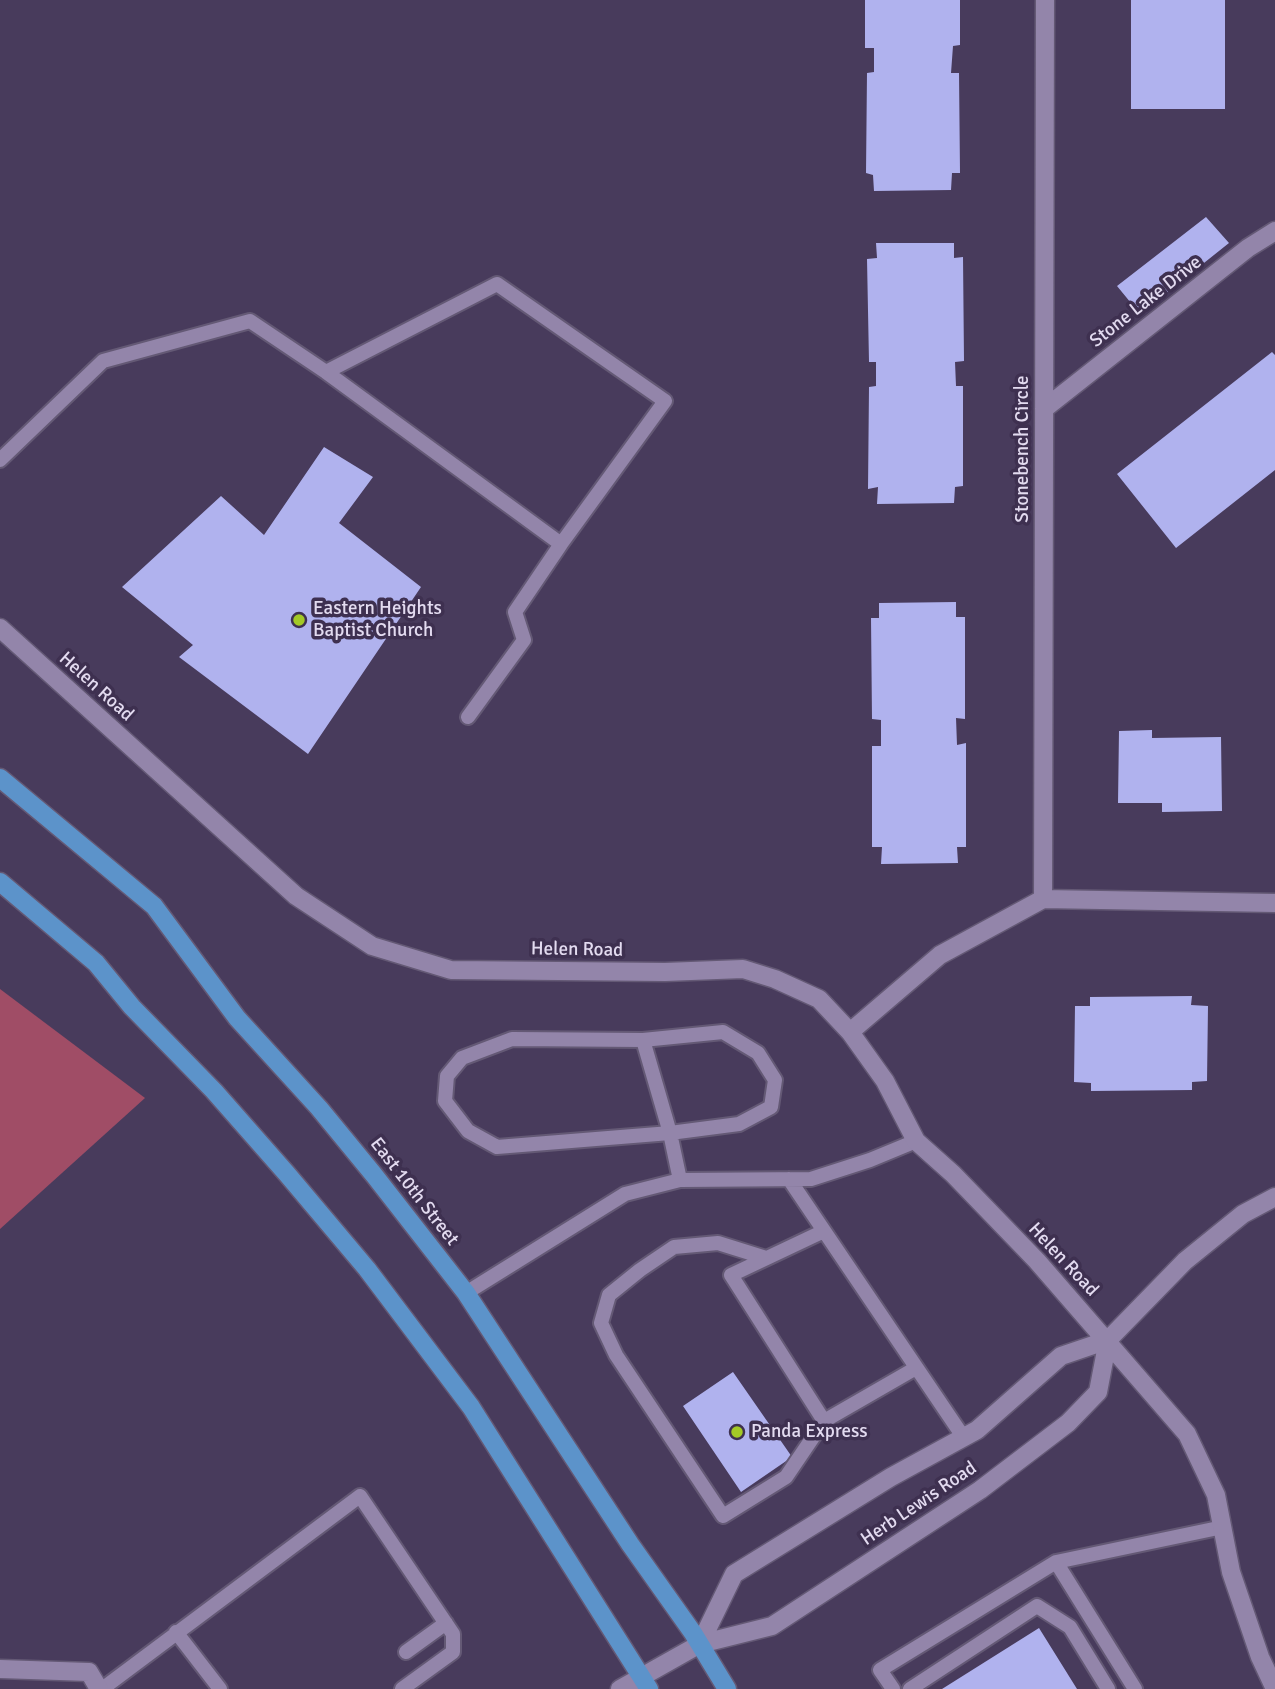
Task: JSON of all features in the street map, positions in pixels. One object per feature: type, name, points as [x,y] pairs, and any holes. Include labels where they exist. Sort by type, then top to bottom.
[{"type":"main road","name":"East 10th Street","points":[[0,778],[154,906],[237,1018],[327,1117],[466,1293],[630,1544],[700,1644],[727,1689]]},
{"type":"main road","points":[[0,882],[96,963],[132,1007],[214,1091],[367,1269],[471,1407],[645,1683]]},
{"type":"street","name":"Stonebench Circle","points":[[1043,899],[1045,0]]},
{"type":"street","name":"Stone Lake Drive","points":[[1044,409],[1248,248],[1275,231]]},
{"type":"street","name":"Helen Road","points":[[0,628],[296,896],[372,946],[451,970],[665,972],[743,969],[775,979],[819,999],[850,1031],[885,1081],[916,1141],[953,1174],[1037,1261],[1187,1434],[1216,1495],[1231,1572],[1260,1657],[1275,1689]]},
{"type":"street","points":[[850,1031],[940,955],[1043,899],[1275,903]]},
{"type":"street","name":"Herb Lewis Road","points":[[700,1644],[734,1574],[891,1476],[978,1430],[1061,1356],[1108,1340],[1185,1261],[1242,1214],[1275,1198]]},
{"type":"street","name":"Herb Lewis Road","points":[[620,1689],[645,1683],[700,1644],[772,1626],[980,1490],[1068,1423],[1098,1392],[1108,1340]]},
{"type":"street","points":[[0,1670],[89,1672],[101,1689]]},
{"type":"lane","points":[[326,372],[497,285],[665,401],[515,612],[524,640],[468,717]]},
{"type":"lane","points":[[0,460],[103,361],[250,321],[326,372],[561,544]]},
{"type":"lane","points":[[723,1032],[758,1054],[775,1080],[771,1107],[739,1124],[670,1133],[497,1147],[468,1131],[446,1101],[447,1076],[462,1058],[512,1039],[643,1040],[723,1032]]},
{"type":"lane","points":[[643,1040],[670,1133],[680,1180]]},
{"type":"lane","points":[[466,1293],[625,1194],[680,1180],[811,1179],[870,1160],[916,1141]]},
{"type":"lane","points":[[789,1179],[964,1438]]},
{"type":"lane","points":[[824,1231],[730,1275],[824,1421]]},
{"type":"lane","points":[[765,1258],[718,1243],[674,1247],[640,1270],[609,1296],[601,1323],[616,1355],[723,1516],[786,1477],[824,1421],[916,1368]]},
{"type":"lane","points":[[101,1689],[360,1496],[453,1634],[453,1653],[402,1689]]},
{"type":"lane","points":[[893,1689],[880,1670],[1056,1562],[1223,1527]]},
{"type":"lane","points":[[1056,1562],[1135,1689]]},
{"type":"lane","points":[[910,1689],[1037,1606],[1070,1627],[1108,1689]]},
{"type":"lane","points":[[407,1652],[446,1623]]},
{"type":"lane","points":[[176,1632],[220,1689]]},
{"type":"shaded area","points":[[0,989],[145,1098],[0,1229]]},
{"type":"building","points":[[865,0],[960,0],[960,45],[953,46],[951,73],[959,73],[960,173],[952,173],[951,190],[874,191],[873,175],[866,173],[867,73],[874,72],[874,48],[865,48]]},
{"type":"building","points":[[1131,0],[1225,0],[1225,109],[1131,109]]},
{"type":"building","points":[[1206,217],[1229,243],[1140,314],[1117,286]]},
{"type":"building","points":[[876,243],[954,243],[954,258],[963,257],[964,361],[955,362],[956,386],[963,386],[963,486],[955,487],[954,503],[877,504],[878,487],[868,489],[869,387],[876,386],[876,362],[869,362],[867,259],[877,258]]},
{"type":"building","points":[[1272,352],[1275,355],[1275,470],[1176,548],[1117,474]]},
{"type":"building","points":[[324,447],[373,477],[339,523],[421,587],[308,754],[179,657],[193,645],[122,587],[221,496],[264,535]]},
{"type":"building","points":[[956,602],[956,617],[965,617],[965,719],[956,718],[957,745],[966,743],[966,847],[957,847],[958,863],[881,864],[882,847],[872,847],[872,746],[881,746],[881,720],[872,719],[871,618],[879,618],[879,603]]},
{"type":"building","points":[[1152,730],[1152,738],[1221,737],[1222,811],[1162,812],[1162,803],[1118,803],[1119,731]]},
{"type":"building","points":[[1192,996],[1191,1005],[1208,1006],[1207,1081],[1192,1082],[1192,1090],[1091,1091],[1091,1083],[1074,1082],[1075,1006],[1090,1006],[1090,997]]},
{"type":"building","name":"Panda Express","points":[[733,1372],[792,1457],[741,1492],[683,1406]]},
{"type":"building","points":[[1039,1628],[1077,1689],[942,1689]]},
{"type":"place","name":"Eastern Heights Baptist Church","points":[[299,620]]},
{"type":"place","name":"Panda Express","points":[[737,1432]]}]
